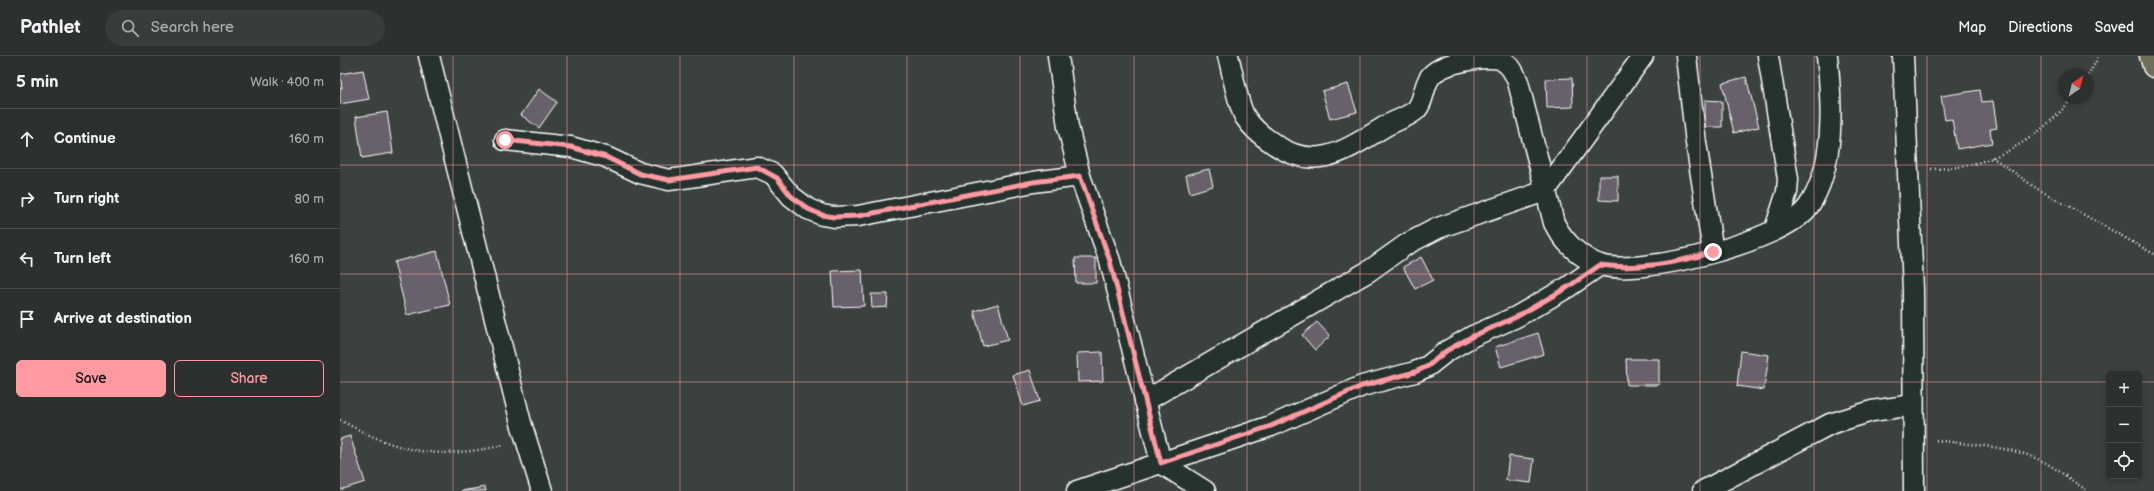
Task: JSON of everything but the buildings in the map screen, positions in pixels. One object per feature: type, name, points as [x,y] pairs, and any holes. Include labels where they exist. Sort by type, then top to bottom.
[{"type":"highway","points":[[2152,56],[2154,66]]},
{"type":"street","points":[[429,56],[527,441],[542,491]]},
{"type":"street","points":[[1058,56],[1068,127],[1080,176],[1110,261],[1161,463],[1205,491]]},
{"type":"street","points":[[1228,56],[1242,110],[1247,120],[1262,136],[1292,154],[1305,158],[1331,156],[1344,151],[1397,119],[1412,113],[1419,105],[1429,78],[1439,68],[1456,62],[1483,56],[1516,63],[1518,82],[1558,232],[1578,253],[1600,265],[1618,267],[1652,266],[1713,252],[1789,224],[1808,207],[1815,195],[1822,173],[1831,126],[1832,102],[1827,56]]},
{"type":"street","points":[[1145,401],[1369,271],[1419,237],[1438,228],[1546,191],[1643,56]]},
{"type":"street","points":[[1686,56],[1713,252]]},
{"type":"street","points":[[1768,56],[1788,179],[1787,192],[1775,229]]},
{"type":"street","points":[[1903,56],[1907,171],[1912,254],[1912,437],[1914,491]]},
{"type":"street","points":[[505,140],[571,147],[606,157],[640,174],[669,180],[757,167],[777,178],[798,203],[822,215],[834,217],[858,216],[1033,182],[1080,176]]},
{"type":"street","points":[[1078,491],[1271,426],[1362,386],[1415,372],[1428,366],[1446,351],[1473,336],[1516,317],[1568,287],[1600,265]]},
{"type":"street","points":[[1703,491],[1830,424],[1872,411],[1913,405]]},
{"type":"path","points":[[2092,68],[2099,56]]},
{"type":"path","points":[[1907,171],[1967,166],[1992,157],[2013,148],[2041,130],[2066,104]]},
{"type":"path","points":[[1992,157],[2036,188],[2154,254]]},
{"type":"path","points":[[340,420],[361,432],[412,451],[457,454],[527,441]]},
{"type":"path","points":[[1912,437],[1993,448],[2031,456],[2041,460],[2088,491]]},
{"type":"route","points":[[505,140],[543,143],[590,151],[606,157],[640,174],[669,180],[686,179],[735,169],[757,167],[773,174],[798,203],[822,215],[834,217],[858,216],[908,205],[1033,182],[1080,176],[1091,212],[1110,261],[1127,334],[1161,463],[1271,426],[1362,386],[1415,372],[1428,366],[1446,351],[1473,336],[1516,317],[1568,287],[1600,265],[1618,267],[1652,266],[1694,258],[1713,252]]}]
